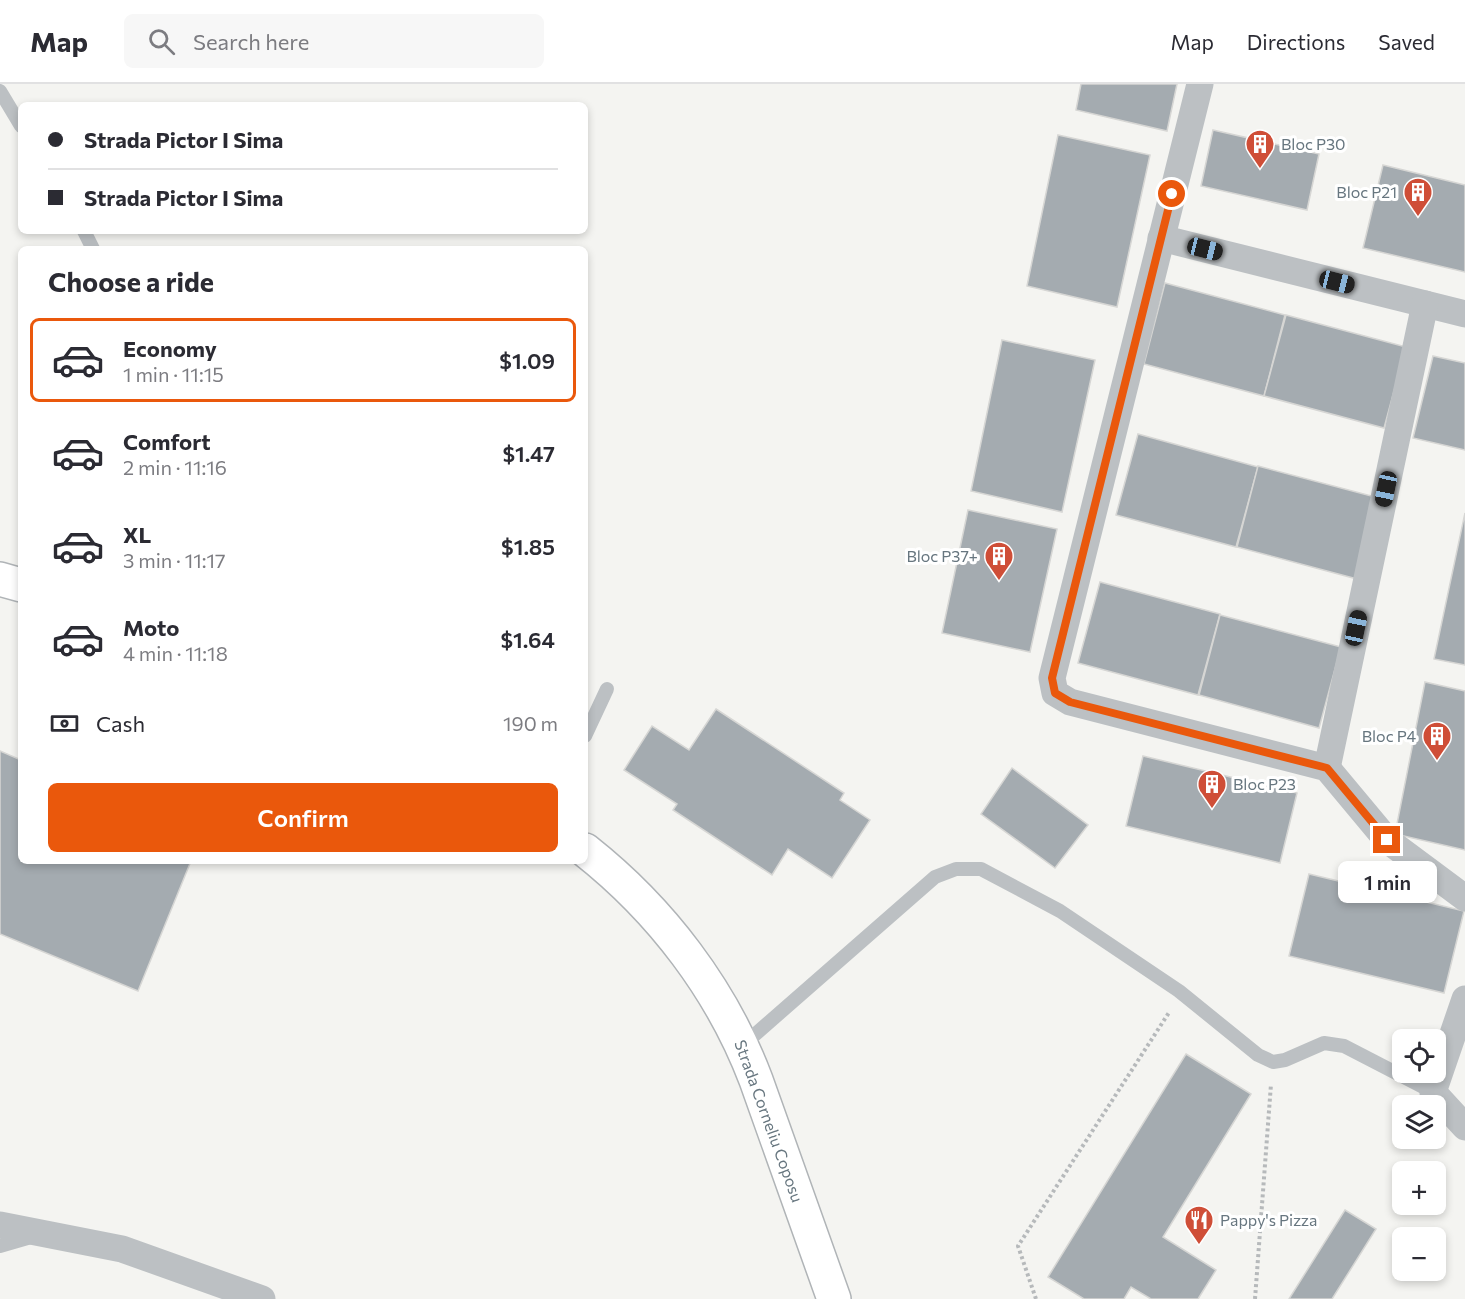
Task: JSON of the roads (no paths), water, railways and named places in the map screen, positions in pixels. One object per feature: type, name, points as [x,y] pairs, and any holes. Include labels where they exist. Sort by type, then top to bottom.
[{"type":"main road","points":[[0,579],[18,584]]},
{"type":"main road","name":"Strada Corneliu Coposu","points":[[588,852],[609,869],[682,947],[708,983],[743,1045],[834,1299]]},
{"type":"street","points":[[1200,84],[1052,678],[1055,693],[1070,702],[1327,768],[1387,840],[1465,898]]},
{"type":"street","points":[[1161,238],[1465,314]]},
{"type":"street","points":[[1327,768],[1425,304]]},
{"type":"street","points":[[1464,1004],[1433,1092],[1465,1127]]},
{"type":"street","points":[[0,1225],[122,1249],[262,1299]]},
{"type":"lane","points":[[0,91],[18,121]]},
{"type":"lane","points":[[588,730],[607,689]]},
{"type":"lane","points":[[743,1045],[935,877],[956,869],[981,869],[1060,911],[1179,991],[1258,1054],[1273,1062],[1286,1060],[1324,1043],[1344,1046],[1433,1092]]},
{"type":"lane","points":[[0,1245],[44,1233]]},
{"type":"place","name":"Bloc P30","points":[[1260,170]]},
{"type":"place","name":"Bloc P21","points":[[1418,218]]},
{"type":"place","name":"Bloc P37+","points":[[999,582]]},
{"type":"place","name":"Bloc P4","points":[[1437,762]]},
{"type":"place","name":"Bloc P23","points":[[1212,810]]},
{"type":"place","name":"Pappy's Pizza","points":[[1199,1246]]}]
